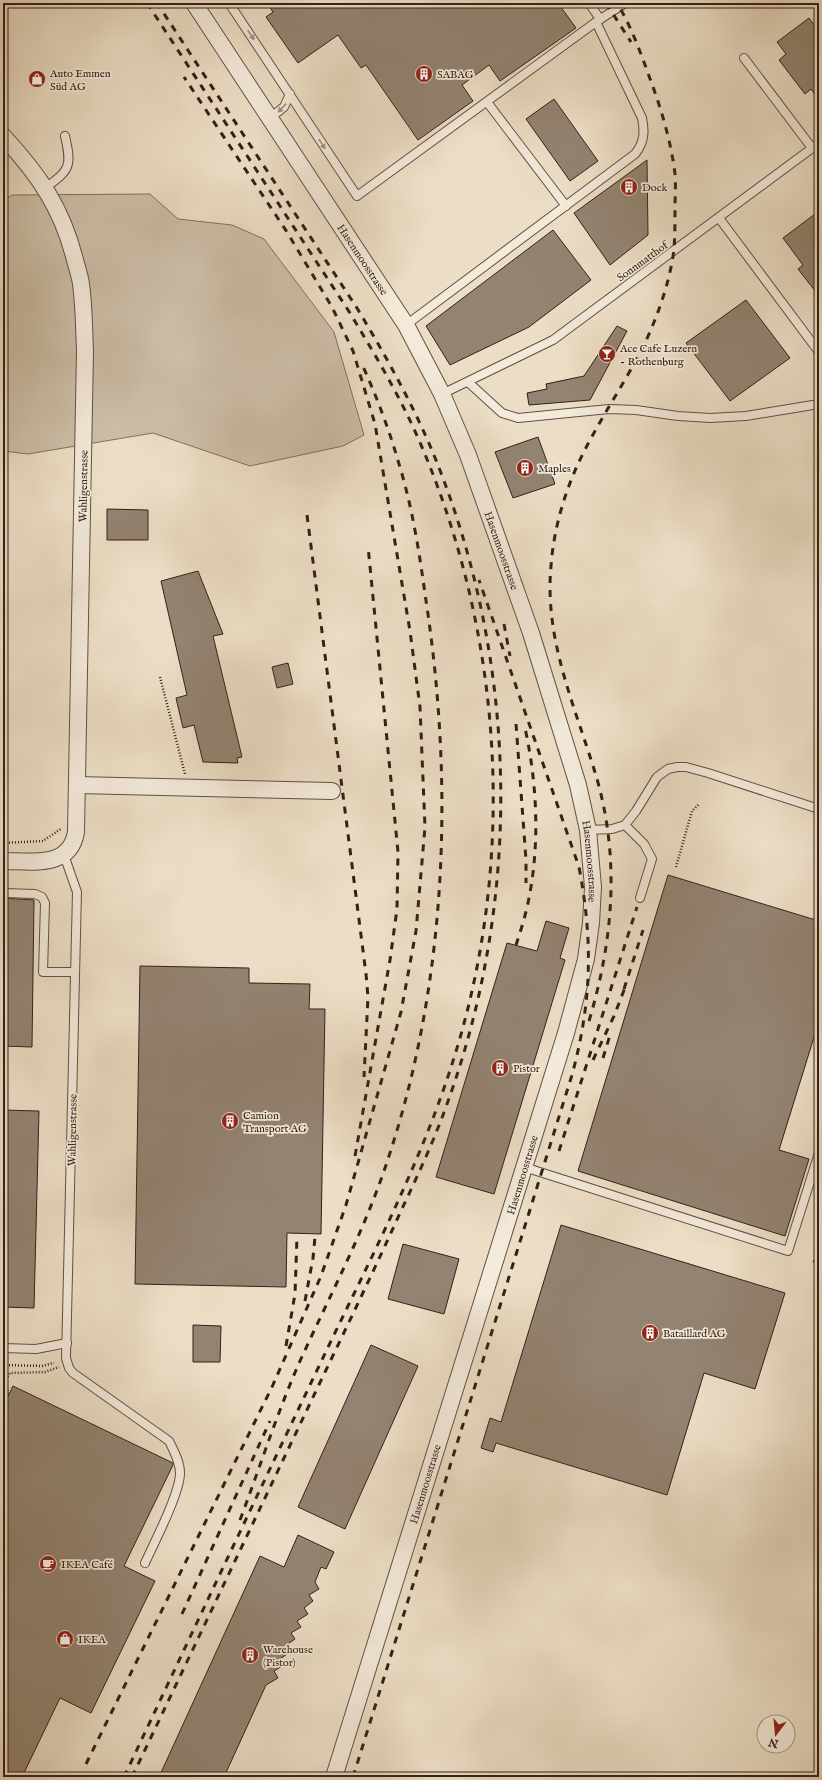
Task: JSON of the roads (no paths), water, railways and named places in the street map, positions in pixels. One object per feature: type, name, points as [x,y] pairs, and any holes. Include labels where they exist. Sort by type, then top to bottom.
[{"type":"street","name":"Hasenmoosstrasse","points":[[194,3],[406,325],[442,394],[468,455],[531,633],[578,785],[588,830],[593,887],[591,923],[586,959],[566,1033],[334,1777]]},
{"type":"street","name":"Wahligenstrasse","points":[[3,136],[26,161],[46,188],[56,206],[70,241],[81,283],[86,351],[77,785],[75,838],[71,848],[64,855]]},
{"type":"street","points":[[77,785],[332,791]]},
{"type":"street","points":[[3,860],[47,860],[64,855]]},
{"type":"lane","points":[[229,3],[357,196],[598,20],[625,3]]},
{"type":"lane","points":[[406,325],[566,206],[640,148],[644,128],[642,118],[589,3]]},
{"type":"lane","points":[[744,58],[812,148]]},
{"type":"lane","points":[[270,118],[284,107],[290,94]]},
{"type":"lane","points":[[487,102],[566,206]]},
{"type":"lane","points":[[46,188],[63,176],[68,166],[69,154],[66,136]]},
{"type":"lane","name":"Sonnmatthof","points":[[442,394],[552,340],[819,143]]},
{"type":"lane","points":[[719,218],[819,352]]},
{"type":"lane","points":[[468,382],[502,413],[518,418],[609,409],[636,410],[678,416],[746,416],[819,404]]},
{"type":"lane","points":[[588,830],[617,828],[624,825],[636,811],[657,777],[668,769],[677,767],[686,767],[708,773],[819,809]]},
{"type":"lane","points":[[624,825],[644,844],[652,859],[640,898]]},
{"type":"lane","name":"Wahligenstrasse","points":[[64,855],[77,892],[67,1360],[69,1368],[73,1374],[169,1441],[175,1453],[180,1473],[178,1488],[145,1564]]},
{"type":"lane","points":[[3,893],[35,894],[42,897],[44,903],[43,972],[75,972]]},
{"type":"lane","points":[[524,1167],[788,1252],[819,1153]]},
{"type":"lane","points":[[3,1348],[36,1349],[67,1343]]},
{"type":"railway","points":[[124,1777],[392,1215],[425,1139],[453,1061],[473,986],[486,909],[493,832],[492,754],[485,677],[471,600],[451,525],[424,452],[399,398],[350,313],[147,3]]},
{"type":"railway","points":[[132,1777],[373,1272],[442,1118],[472,1023],[489,941],[499,858],[500,774],[495,691],[481,608],[460,527],[431,448],[396,376],[357,308],[157,3]]},
{"type":"railway","points":[[606,3],[631,42]]},
{"type":"railway","points":[[589,1021],[604,961],[608,931],[611,900],[609,840],[597,779],[571,700],[557,648],[552,621],[550,594],[552,555],[560,513],[577,466],[585,449],[641,351],[657,315],[666,288],[672,262],[675,233],[675,178],[665,125],[658,100],[642,57],[631,30],[617,3]]},
{"type":"railway","points":[[86,1764],[272,1387],[321,1276],[346,1205],[401,1012],[416,931],[425,827],[420,707],[410,631],[375,424],[353,351],[332,307],[287,232],[184,77]]},
{"type":"railway","points":[[240,1520],[276,1420],[300,1361],[348,1260],[380,1183],[409,1088],[424,1018],[434,948],[440,877],[442,806],[440,735],[434,664],[415,528],[408,496],[387,425],[361,362]]},
{"type":"railway","points":[[307,515],[366,974],[368,997],[364,1077]]},
{"type":"railway","points":[[355,1156],[390,960],[397,909],[398,852],[368,546]]},
{"type":"railway","points":[[353,1777],[572,1075],[584,1022],[587,996],[587,920],[579,867],[479,580]]},
{"type":"railway","points":[[504,624],[510,656]]},
{"type":"railway","points":[[516,724],[526,860],[526,883]]},
{"type":"railway","points":[[516,945],[529,898],[535,856],[536,834],[536,813],[532,770],[525,728]]},
{"type":"railway","points":[[559,1151],[637,907]]},
{"type":"railway","points":[[624,989],[643,930]]},
{"type":"railway","points":[[593,1060],[614,1016],[626,985]]},
{"type":"railway","points":[[603,1058],[610,1035]]},
{"type":"railway","points":[[286,1346],[295,1294],[297,1237]]},
{"type":"railway","points":[[305,1301],[313,1258],[315,1237]]},
{"type":"railway","points":[[182,1614],[270,1421]]},
{"type":"place","name":"SABAG","points":[[424,74]]},
{"type":"place","name":"Auto Emmen Süd AG","points":[[37,79]]},
{"type":"place","name":"Dock","points":[[629,187]]},
{"type":"place","name":"Ace Cafe Luzern - Rothenburg","points":[[607,354]]},
{"type":"place","name":"Maples","points":[[525,468]]},
{"type":"place","name":"Pistor","points":[[500,1068]]},
{"type":"place","name":"Camion Transport AG","points":[[230,1121]]},
{"type":"place","name":"Bataillard AG","points":[[650,1333]]},
{"type":"place","name":"IKEA Café","points":[[48,1564]]},
{"type":"place","name":"IKEA","points":[[65,1639]]},
{"type":"place","name":"Warehouse (Pistor)","points":[[250,1655]]}]
